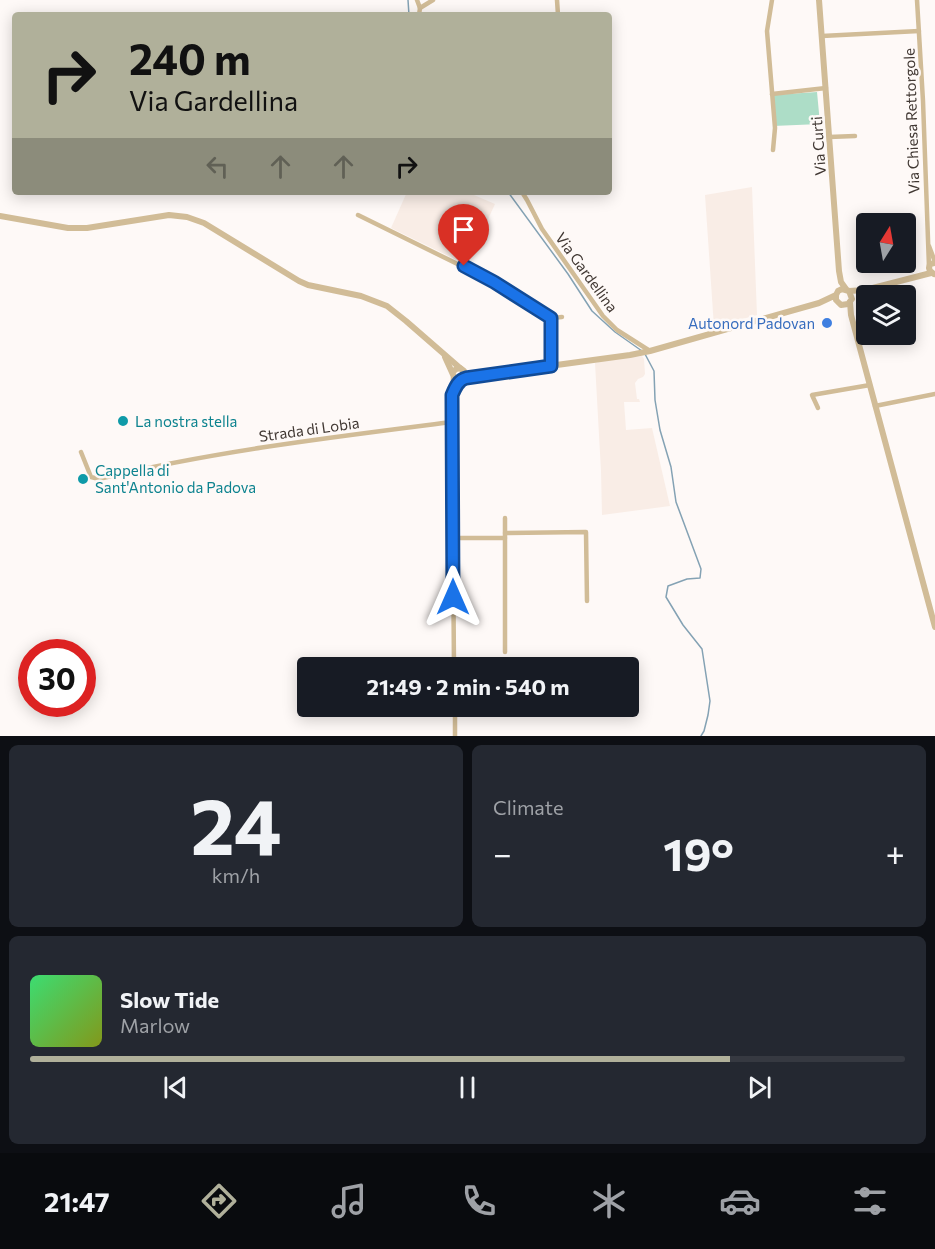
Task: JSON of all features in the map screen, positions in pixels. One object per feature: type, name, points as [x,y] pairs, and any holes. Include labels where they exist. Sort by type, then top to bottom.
[{"type":"street","points":[[417,0],[419,12]]},
{"type":"street","points":[[420,8],[433,0]]},
{"type":"street","points":[[772,0],[767,30],[775,128],[773,150]]},
{"type":"street","name":"Via Curti","points":[[819,0],[839,272],[841,282],[848,290]]},
{"type":"street","name":"Via Chiesa Rettorgole","points":[[917,0],[928,241],[931,271],[935,281]]},
{"type":"street","points":[[822,36],[919,31]]},
{"type":"street","points":[[772,94],[826,88]]},
{"type":"street","points":[[829,137],[855,136]]},
{"type":"street","name":"Via Gardellina","points":[[524,195],[542,229],[603,316],[646,352]]},
{"type":"street","points":[[358,214],[494,282],[551,318],[562,317]]},
{"type":"street","points":[[0,216],[68,228],[87,228],[170,215],[188,217],[308,285],[361,297],[387,306],[461,368],[465,375],[452,395]]},
{"type":"street","name":"Via Chiesa Rettorgole","points":[[928,241],[935,262]]},
{"type":"street","points":[[884,285],[931,271],[932,263],[935,262]]},
{"type":"street","points":[[441,351],[457,380],[630,355],[819,303],[836,295],[840,290],[856,290]]},
{"type":"street","points":[[848,290],[852,295],[851,315],[935,627]]},
{"type":"street","points":[[836,295],[836,300],[851,315]]},
{"type":"street","points":[[819,303],[846,305],[856,297]]},
{"type":"street","points":[[551,318],[551,366]]},
{"type":"street","points":[[454,657],[453,374],[456,369],[461,368],[483,375]]},
{"type":"street","points":[[818,408],[812,394],[870,385]]},
{"type":"street","points":[[875,406],[935,394]]},
{"type":"street","name":"Strada di Lobia","points":[[81,452],[91,477],[99,479],[261,448],[452,422]]},
{"type":"street","points":[[505,518],[505,652]]},
{"type":"street","points":[[453,538],[586,532],[587,601]]},
{"type":"street","points":[[455,717],[455,736]]},
{"type":"shaded area","points":[[752,187],[757,315],[714,327],[705,195]]},
{"type":"shaded area","points":[[406,195],[474,195],[495,204],[467,265],[391,228]]},
{"type":"shaded area","points":[[642,356],[645,374],[635,383],[637,399],[640,402],[624,402],[626,430],[652,428],[670,506],[602,515],[595,363]]},
{"type":"green space","points":[[817,92],[820,124],[773,126],[773,95]]},
{"type":"waterway","points":[[408,0],[409,12]]},
{"type":"waterway","points":[[510,195],[592,311],[615,332],[642,351]]},
{"type":"waterway","points":[[645,354],[654,371],[655,400],[660,430],[671,467],[676,502],[701,569],[700,578],[687,579],[668,586],[666,597],[683,625],[702,649],[710,701],[701,736]]},
{"type":"place","name":"Autonord Padovan","points":[[827,323]]},
{"type":"place","name":"La nostra stella","points":[[123,421]]},
{"type":"place","name":"Cappella di Sant'Antonio da Padova","points":[[83,479]]},
{"type":"route","points":[[453,597],[452,395],[454,390],[460,380],[466,378],[551,366],[551,318],[464,266]]}]
